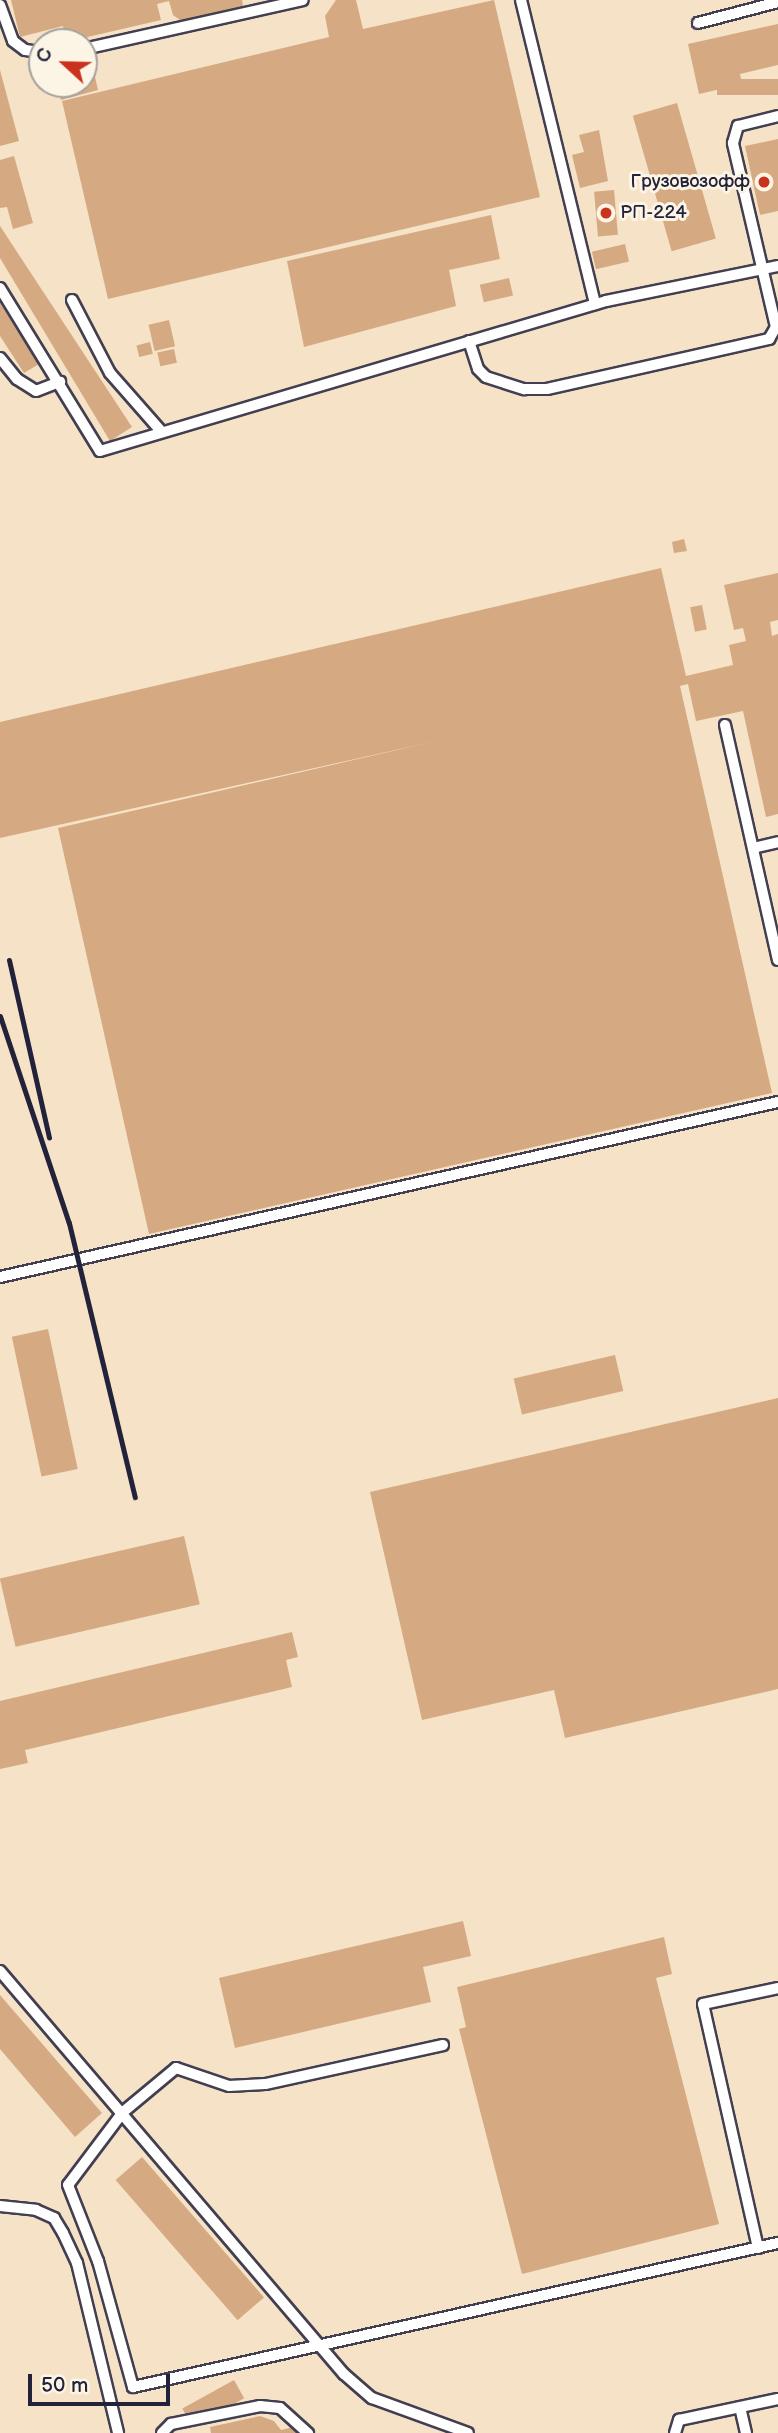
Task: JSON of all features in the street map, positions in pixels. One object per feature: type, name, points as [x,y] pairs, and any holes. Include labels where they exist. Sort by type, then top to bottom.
[{"type":"lane","points":[[98,46],[303,0]]},
{"type":"lane","points":[[521,0],[595,304]]},
{"type":"lane","points":[[698,23],[778,2]]},
{"type":"lane","points":[[0,5],[13,41],[28,50]]},
{"type":"lane","points":[[469,341],[478,369],[486,377],[524,389],[547,389],[769,339],[776,327],[733,143],[738,126],[778,116]]},
{"type":"lane","points":[[0,288],[100,451],[160,430],[595,304],[778,266]]},
{"type":"lane","points":[[72,300],[110,373],[160,430]]},
{"type":"lane","points":[[0,358],[17,379],[36,391],[60,382]]},
{"type":"lane","points":[[725,725],[778,960]]},
{"type":"lane","points":[[753,848],[778,842]]},
{"type":"lane","points":[[0,1277],[778,1102]]},
{"type":"lane","points":[[0,1971],[320,2346],[372,2398],[468,2433]]},
{"type":"lane","points":[[758,2248],[703,2004],[778,1988]]},
{"type":"lane","points":[[443,2045],[265,2084],[229,2085],[176,2068],[123,2112],[68,2185],[98,2261],[133,2387],[778,2244]]},
{"type":"lane","points":[[0,2206],[37,2210],[54,2218],[63,2233],[77,2263],[118,2433]]},
{"type":"lane","points":[[675,2433],[679,2420],[778,2399]]},
{"type":"lane","points":[[162,2433],[171,2424],[260,2406],[280,2408],[308,2433]]},
{"type":"lane","points":[[740,2407],[746,2433]]},
{"type":"building","points":[[11,0],[242,0],[244,11],[184,23],[173,15],[169,1],[157,4],[161,20],[98,35],[98,28],[28,28],[28,35],[20,37]]},
{"type":"building","points":[[336,0],[356,0],[363,29],[494,0],[540,197],[108,299],[62,101],[98,98],[98,92],[329,37],[325,16]]},
{"type":"building","points":[[778,24],[778,65],[740,74],[742,84],[699,94],[688,44]]},
{"type":"building","points":[[0,70],[19,141],[0,146]]},
{"type":"building","points":[[717,79],[778,79],[778,95],[717,95]]},
{"type":"building","points":[[677,103],[716,239],[672,251],[633,116]]},
{"type":"building","points":[[599,130],[608,181],[580,188],[572,155],[584,152],[579,135]]},
{"type":"building","points":[[778,139],[778,211],[760,215],[745,146]]},
{"type":"building","points":[[14,156],[33,223],[13,229],[7,207],[0,208],[0,160]]},
{"type":"building","name":"РП-224","points":[[614,190],[618,235],[598,237],[594,192]]},
{"type":"building","points":[[491,215],[500,259],[449,270],[456,306],[304,347],[287,261]]},
{"type":"building","points":[[0,226],[132,427],[110,441],[0,258]]},
{"type":"building","points":[[625,244],[629,262],[596,269],[592,252]]},
{"type":"building","points":[[509,278],[513,296],[484,302],[480,285]]},
{"type":"building","points":[[0,303],[39,364],[24,373],[0,336]]},
{"type":"building","points":[[169,320],[175,346],[155,351],[149,325]]},
{"type":"building","points":[[150,342],[153,354],[139,357],[136,345]]},
{"type":"building","points":[[174,349],[177,363],[160,366],[157,353]]},
{"type":"building","points":[[684,539],[687,551],[674,553],[672,542]]},
{"type":"building","points":[[661,568],[686,676],[733,665],[729,645],[746,641],[743,628],[734,630],[724,585],[778,573],[778,620],[770,622],[772,636],[778,634],[778,814],[766,817],[743,711],[696,721],[688,684],[680,686],[772,1093],[149,1234],[58,828],[436,741],[0,838],[0,722]]},
{"type":"building","points":[[702,605],[707,630],[695,632],[690,607]]},
{"type":"building","points":[[48,1329],[78,1469],[42,1477],[12,1337]]},
{"type":"building","points":[[615,1355],[623,1391],[522,1414],[514,1378]]},
{"type":"building","points":[[778,1398],[778,1689],[565,1738],[554,1690],[422,1720],[370,1492]]},
{"type":"building","points":[[184,1536],[200,1604],[16,1647],[0,1578]]},
{"type":"building","points":[[292,1632],[298,1657],[286,1660],[292,1687],[25,1750],[28,1763],[0,1769],[0,1701]]},
{"type":"building","points":[[463,1921],[471,1956],[423,1967],[431,2002],[235,2048],[219,1978]]},
{"type":"building","points":[[664,1937],[672,1974],[656,1978],[719,2224],[522,2274],[459,2029],[466,2027],[457,1987]]},
{"type":"building","points":[[0,1995],[102,2113],[75,2137],[0,2049]]},
{"type":"building","points":[[142,2157],[264,2297],[238,2320],[116,2180]]},
{"type":"building","points":[[234,2380],[244,2398],[193,2427],[182,2409]]},
{"type":"building","points":[[260,2416],[274,2421],[281,2430],[298,2426],[300,2433],[211,2433],[210,2427]]},
{"type":"railway","points":[[9,960],[49,1138]]},
{"type":"railway","points":[[0,1016],[69,1223],[135,1497]]},
{"type":"place","name":"Грузовозофф","points":[[764,182]]},
{"type":"place","name":"РП-224","points":[[606,213]]}]
